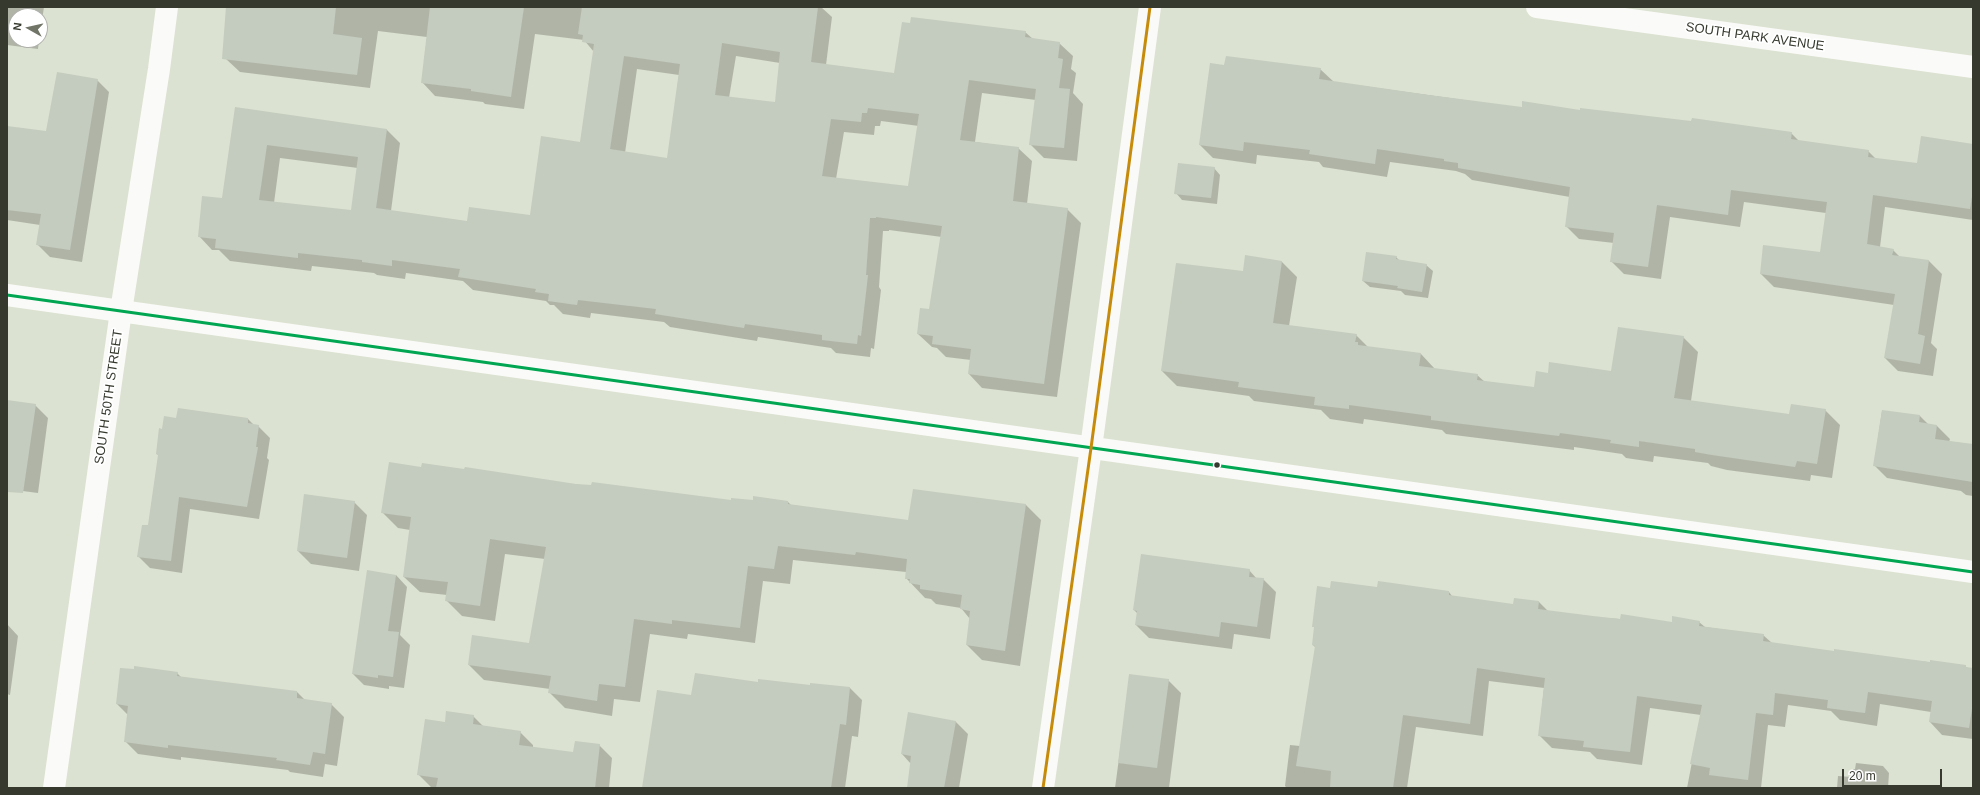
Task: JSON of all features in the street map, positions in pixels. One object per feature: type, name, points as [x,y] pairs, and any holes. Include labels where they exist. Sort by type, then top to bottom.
[{"type":"street","name":"SOUTH 50TH STREET","points":[[54,788],[121,311],[159,69],[167,7]]},
{"type":"street","points":[[1043,788],[1091,448],[1150,7]]},
{"type":"street","name":"SOUTH PARK AVENUE","points":[[1537,7],[1655,15],[1973,67]]},
{"type":"street","points":[[7,295],[1973,572]]},
{"type":"building","points":[[226,7],[336,7],[333,34],[362,38],[357,75],[222,59]]},
{"type":"building","points":[[430,7],[524,7],[511,97],[471,91],[471,89],[421,83]]},
{"type":"building","points":[[582,7],[818,7],[811,62],[894,73],[902,22],[910,23],[911,17],[1026,31],[1025,37],[1060,42],[1058,58],[1063,59],[1059,88],[1070,89],[1064,148],[1029,145],[1036,89],[969,80],[960,140],[1019,147],[1013,201],[1068,208],[1044,384],[968,374],[971,349],[932,344],[933,336],[917,334],[920,308],[929,309],[942,226],[876,217],[870,218],[866,275],[868,275],[861,336],[858,335],[857,344],[822,340],[822,335],[745,324],[744,328],[655,314],[656,309],[578,300],[577,305],[548,301],[549,294],[535,292],[536,289],[458,277],[460,269],[392,260],[392,266],[362,262],[362,260],[298,253],[298,258],[215,248],[216,239],[198,237],[202,196],[222,198],[235,107],[387,129],[376,208],[467,221],[469,207],[530,215],[541,136],[580,142],[594,44],[582,42],[583,35],[578,34]],"holes":[[[722,43],[780,52],[775,102],[715,95]],[[624,56],[680,64],[667,158],[610,149]],[[868,108],[919,114],[908,186],[822,176],[831,119],[861,122],[862,113],[867,113]],[[267,145],[358,157],[351,210],[259,200]]]},
{"type":"building","points":[[1226,56],[1321,68],[1319,79],[1429,95],[1522,107],[1522,101],[1580,110],[1580,108],[1691,121],[1692,118],[1792,132],[1791,139],[1869,150],[1868,157],[1917,163],[1921,136],[1973,144],[1973,190],[1970,209],[1873,195],[1867,244],[1894,249],[1892,255],[1929,260],[1918,334],[1925,336],[1920,364],[1884,358],[1895,294],[1760,274],[1763,245],[1820,252],[1827,202],[1731,190],[1728,215],[1657,205],[1648,267],[1610,262],[1614,233],[1565,227],[1570,187],[1458,168],[1458,163],[1444,161],[1444,159],[1377,149],[1375,164],[1309,154],[1310,150],[1244,142],[1243,151],[1199,145],[1210,63],[1224,65]]},
{"type":"building","points":[[57,72],[98,79],[70,250],[36,245],[41,214],[7,210],[7,126],[46,131]]},
{"type":"building","points":[[1178,163],[1215,167],[1211,198],[1174,194]]},
{"type":"building","points":[[1366,252],[1397,256],[1396,259],[1427,264],[1422,292],[1397,288],[1398,286],[1362,281]]},
{"type":"building","points":[[1245,255],[1282,261],[1273,323],[1357,334],[1355,342],[1358,342],[1358,345],[1421,353],[1419,366],[1478,374],[1477,380],[1534,387],[1536,371],[1548,373],[1549,362],[1611,371],[1618,327],[1684,336],[1674,398],[1789,414],[1791,404],[1826,409],[1817,464],[1797,461],[1795,467],[1712,455],[1695,452],[1695,449],[1639,441],[1639,447],[1610,443],[1611,440],[1560,433],[1559,436],[1431,420],[1431,416],[1349,405],[1349,409],[1314,405],[1315,397],[1238,387],[1239,382],[1161,371],[1176,263],[1243,271]]},
{"type":"building","points":[[7,400],[36,404],[23,493],[7,492]]},
{"type":"building","points":[[178,408],[248,418],[248,423],[259,425],[256,447],[258,447],[247,507],[179,497],[171,561],[137,557],[142,525],[148,525],[158,455],[156,454],[159,428],[162,429],[164,416],[176,418]]},
{"type":"building","points":[[1882,410],[1920,415],[1919,422],[1937,425],[1935,439],[1973,444],[1973,482],[1873,466]]},
{"type":"building","points":[[389,462],[421,467],[422,463],[464,469],[465,467],[576,484],[591,485],[592,482],[731,500],[731,498],[753,500],[753,496],[788,501],[788,504],[908,520],[913,489],[1026,504],[1005,651],[966,645],[970,611],[960,609],[962,595],[920,589],[920,585],[909,583],[910,579],[905,579],[907,559],[856,552],[855,555],[778,546],[774,569],[748,566],[740,628],[672,620],[672,624],[634,619],[625,687],[599,684],[597,701],[548,693],[551,676],[468,665],[472,635],[529,643],[546,547],[490,539],[480,606],[445,601],[448,582],[403,577],[411,517],[381,513]]},
{"type":"building","points":[[304,494],[355,501],[347,558],[297,551]]},
{"type":"building","points":[[1141,554],[1250,569],[1249,577],[1264,578],[1257,627],[1221,622],[1219,637],[1135,625],[1137,611],[1133,610]]},
{"type":"building","points":[[367,570],[396,575],[388,631],[399,632],[393,677],[378,675],[378,678],[352,674]]},
{"type":"building","points":[[1331,581],[1377,587],[1378,581],[1449,591],[1449,595],[1513,604],[1514,598],[1539,601],[1538,609],[1620,619],[1621,614],[1672,622],[1672,616],[1700,621],[1699,626],[1764,634],[1763,641],[1834,651],[1834,649],[1930,662],[1930,660],[1966,665],[1966,667],[1973,668],[1973,702],[1969,728],[1929,722],[1932,701],[1868,692],[1865,713],[1827,708],[1828,700],[1775,693],[1773,715],[1756,713],[1748,780],[1709,775],[1710,768],[1690,764],[1702,705],[1637,696],[1630,752],[1583,747],[1584,741],[1538,736],[1545,678],[1477,668],[1470,724],[1403,715],[1393,788],[1330,788],[1331,771],[1296,766],[1315,646],[1312,645],[1314,627],[1312,627],[1317,586],[1330,588]]},
{"type":"building","points":[[134,666],[178,672],[177,676],[297,691],[297,698],[332,703],[325,754],[313,752],[310,765],[276,760],[277,758],[168,745],[168,748],[124,742],[128,706],[116,704],[120,668],[134,669]]},
{"type":"building","points":[[695,673],[758,682],[758,679],[810,685],[810,683],[850,687],[846,725],[840,724],[831,788],[642,788],[657,690],[691,695]]},
{"type":"building","points":[[1129,674],[1169,679],[1157,768],[1118,763]]},
{"type":"building","points":[[446,711],[474,715],[473,724],[521,731],[519,745],[573,752],[575,741],[600,744],[595,788],[436,788],[438,778],[417,775],[425,719],[445,722]]},
{"type":"building","points":[[908,712],[956,721],[944,788],[907,788],[911,756],[901,754]]},
{"type":"transit line","points":[[1043,788],[1091,448],[1150,7]]},
{"type":"transit line","points":[[7,295],[1973,572]]}]
